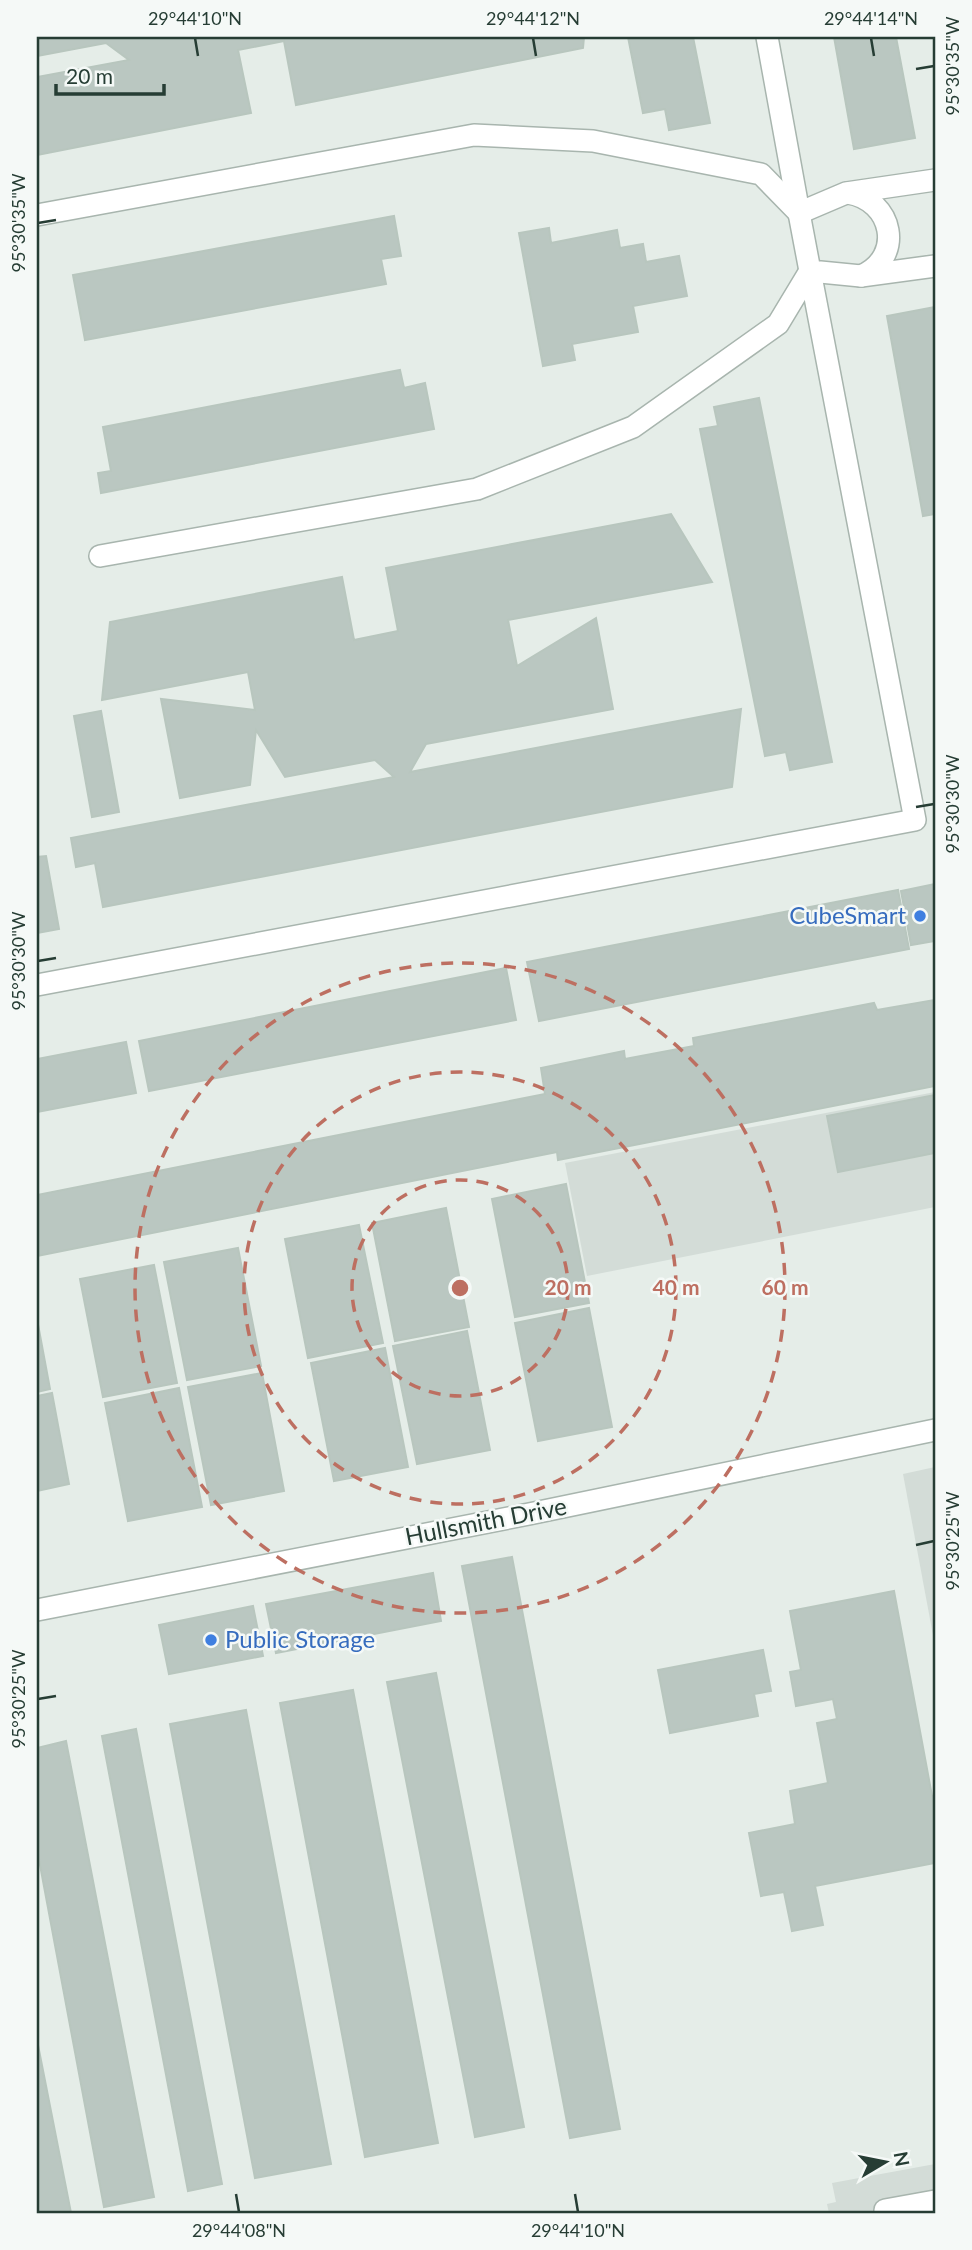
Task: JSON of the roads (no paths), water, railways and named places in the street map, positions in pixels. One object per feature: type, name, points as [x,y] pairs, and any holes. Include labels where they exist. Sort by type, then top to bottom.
[{"type":"street","points":[[37,985],[915,820],[767,37]]},
{"type":"street","points":[[37,215],[474,135],[593,141],[761,174],[799,213]]},
{"type":"street","points":[[799,213],[846,193],[935,180]]},
{"type":"street","points":[[846,193],[871,201],[887,223],[889,238],[886,252],[878,264],[861,276]]},
{"type":"street","points":[[810,271],[861,276],[935,266]]},
{"type":"street","points":[[100,556],[477,489],[633,427],[778,324],[810,271]]},
{"type":"street","name":"Hullsmith Drive","points":[[37,1610],[529,1514],[935,1430]]},
{"type":"street","points":[[885,2213],[885,2210],[935,2201]]},
{"type":"place","name":"CubeSmart","points":[[920,916]]},
{"type":"place","name":"Public Storage","points":[[211,1640]]}]
